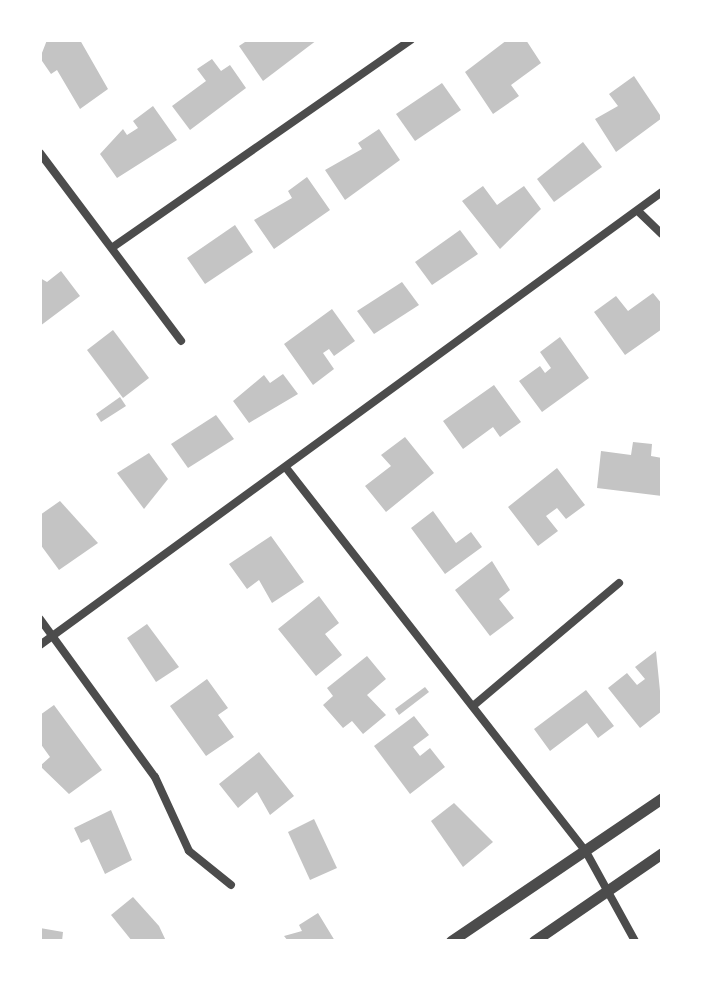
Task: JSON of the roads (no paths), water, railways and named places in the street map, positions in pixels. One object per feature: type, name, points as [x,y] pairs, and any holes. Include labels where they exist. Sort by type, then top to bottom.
[{"type":"street","points":[[113,247],[411,40]]},
{"type":"street","points":[[40,153],[181,341]]},
{"type":"street","points":[[40,645],[640,213],[662,192]]},
{"type":"street","points":[[640,213],[662,234]]},
{"type":"street","points":[[287,469],[585,850],[635,941]]},
{"type":"street","points":[[473,706],[619,583]]},
{"type":"street","points":[[40,619],[155,777],[189,851],[231,885]]},
{"type":"street","points":[[451,941],[662,798]]},
{"type":"street","points":[[534,941],[662,853]]}]
